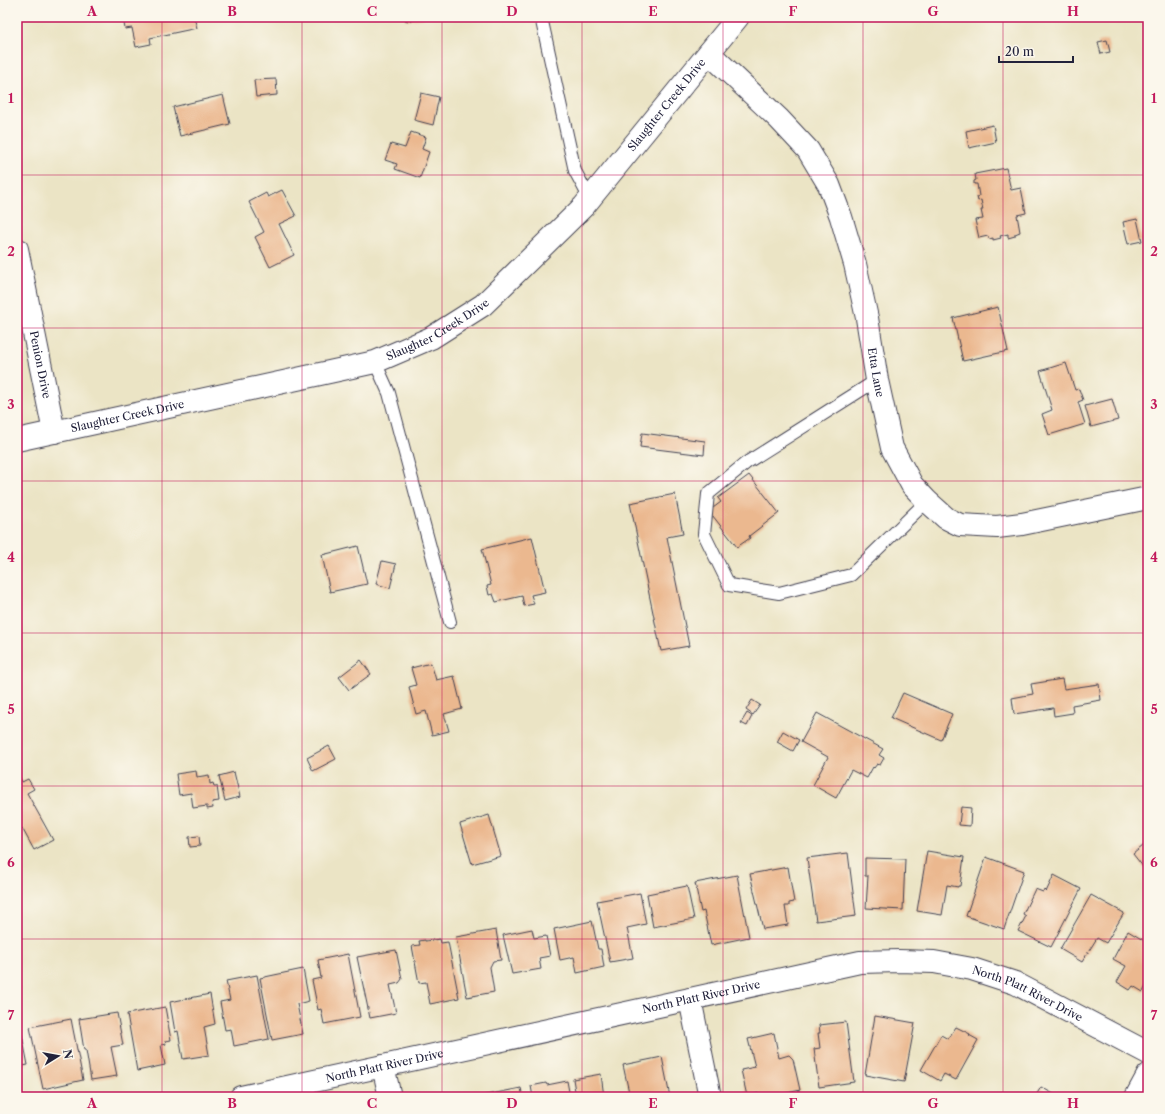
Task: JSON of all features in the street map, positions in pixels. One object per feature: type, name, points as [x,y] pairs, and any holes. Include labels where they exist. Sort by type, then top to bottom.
[{"type":"street","name":"Slaughter Creek Drive","points":[[17,440],[375,362],[431,338],[483,305],[590,199],[738,17]]},
{"type":"street","name":"Etta Lane","points":[[709,53],[779,119],[808,150],[829,185],[842,217],[855,264],[877,380],[892,448],[912,485],[927,501],[946,518],[960,525],[997,527],[1022,524],[1148,498]]},
{"type":"street","name":"Penion Drive","points":[[17,249],[54,432]]},
{"type":"street","name":"North Platt River Drive","points":[[242,1097],[860,962],[934,962],[972,969],[1015,983],[1148,1053]]},
{"type":"street","points":[[690,999],[710,1097]]},
{"type":"street","points":[[383,1066],[390,1097]]},
{"type":"street","points":[[1136,1097],[1148,1075]]},
{"type":"lane","points":[[541,17],[575,171],[590,199]]},
{"type":"lane","points":[[375,362],[389,393],[450,622]]},
{"type":"lane","points":[[877,380],[746,463],[708,494],[704,534],[730,585],[779,593],[851,575],[927,501]]},
{"type":"building","points":[[123,17],[194,17],[197,28],[150,38],[151,44],[136,47],[132,28],[125,29]]},
{"type":"building","points":[[405,17],[424,17],[424,18],[406,21]]},
{"type":"building","points":[[1107,40],[1110,52],[1101,54],[1098,42]]},
{"type":"building","points":[[276,79],[277,95],[256,97],[254,80]]},
{"type":"building","points":[[421,93],[439,97],[433,125],[414,120]]},
{"type":"building","points":[[223,95],[230,124],[180,136],[173,107]]},
{"type":"building","points":[[993,125],[996,142],[969,148],[966,131]]},
{"type":"building","points":[[411,132],[426,137],[422,149],[429,152],[420,178],[395,169],[397,164],[385,160],[391,144],[405,148]]},
{"type":"building","points":[[1006,168],[1011,190],[1021,188],[1026,213],[1017,215],[1020,232],[1015,234],[1015,236],[1008,238],[1008,234],[993,240],[993,238],[989,239],[988,236],[979,238],[975,220],[983,219],[981,210],[983,210],[981,200],[978,201],[977,197],[979,196],[977,184],[974,184],[974,181],[976,180],[975,174]]},
{"type":"building","points":[[282,190],[296,216],[279,224],[294,255],[270,267],[255,237],[264,232],[249,202],[266,193],[268,197]]},
{"type":"building","points":[[1137,219],[1142,241],[1128,244],[1123,222]]},
{"type":"building","points":[[998,307],[1008,351],[963,361],[953,318]]},
{"type":"building","points":[[1066,363],[1075,390],[1079,389],[1083,400],[1078,402],[1085,424],[1049,435],[1042,414],[1052,410],[1040,371]]},
{"type":"building","points":[[1112,399],[1118,420],[1091,427],[1085,406]]},
{"type":"building","points":[[642,433],[705,441],[704,455],[640,447]]},
{"type":"building","points":[[749,475],[779,513],[737,547],[709,511],[721,502],[718,498]]},
{"type":"building","points":[[675,494],[683,534],[667,537],[689,646],[661,651],[630,503]]},
{"type":"building","points":[[532,537],[545,592],[531,595],[534,604],[524,606],[522,596],[496,602],[493,594],[489,595],[487,586],[491,585],[482,549]]},
{"type":"building","points":[[358,546],[367,584],[330,592],[322,555]]},
{"type":"building","points":[[382,561],[396,564],[390,588],[376,584]]},
{"type":"building","points":[[361,660],[371,674],[349,690],[339,677]]},
{"type":"building","points":[[431,663],[436,680],[454,676],[462,709],[444,714],[449,731],[432,735],[426,711],[416,714],[409,687],[416,685],[411,668]]},
{"type":"building","points":[[1062,679],[1064,689],[1099,684],[1101,700],[1072,705],[1073,713],[1054,716],[1053,708],[1014,714],[1012,698],[1033,694],[1031,684]]},
{"type":"building","points":[[903,693],[952,714],[941,740],[891,718]]},
{"type":"building","points":[[752,700],[760,705],[753,715],[746,710]]},
{"type":"building","points":[[747,713],[752,716],[747,726],[741,723]]},
{"type":"building","points":[[817,713],[883,749],[879,755],[884,758],[880,765],[877,764],[874,768],[873,767],[867,778],[851,770],[836,798],[813,785],[828,757],[801,742]]},
{"type":"building","points":[[783,731],[799,740],[793,751],[777,742]]},
{"type":"building","points":[[329,746],[336,759],[313,771],[307,758]]},
{"type":"building","points":[[196,771],[197,777],[209,775],[210,784],[213,783],[214,786],[217,786],[219,801],[212,802],[213,808],[207,809],[207,806],[193,808],[191,793],[179,795],[176,774]]},
{"type":"building","points":[[17,772],[22,782],[28,779],[34,789],[27,793],[53,840],[34,850],[22,828],[17,831]]},
{"type":"building","points":[[234,772],[240,797],[225,801],[219,776]]},
{"type":"building","points":[[961,807],[971,808],[970,826],[959,825]]},
{"type":"building","points":[[489,815],[501,856],[472,864],[460,824]]},
{"type":"building","points":[[199,836],[200,846],[190,847],[189,837]]},
{"type":"building","points":[[1148,842],[1148,873],[1133,854]]},
{"type":"building","points":[[927,851],[964,857],[960,886],[947,885],[942,915],[917,911]]},
{"type":"building","points":[[848,853],[856,916],[816,921],[807,858]]},
{"type":"building","points":[[986,857],[1024,871],[1004,929],[966,916]]},
{"type":"building","points":[[865,858],[905,859],[903,910],[866,908],[868,876],[865,876]]},
{"type":"building","points":[[788,867],[794,902],[789,903],[789,906],[785,906],[788,925],[763,929],[750,874]]},
{"type":"building","points":[[737,875],[749,937],[711,945],[704,911],[701,912],[695,883]]},
{"type":"building","points":[[1054,875],[1081,889],[1051,947],[1018,931],[1026,916],[1023,914],[1035,889],[1043,892],[1044,890],[1046,892]]},
{"type":"building","points":[[687,886],[694,919],[653,927],[647,894]]},
{"type":"building","points":[[640,893],[646,924],[627,928],[633,958],[610,962],[597,901]]},
{"type":"building","points":[[1091,895],[1124,913],[1106,943],[1097,938],[1082,962],[1060,949]]},
{"type":"building","points":[[592,921],[598,949],[601,949],[604,967],[577,973],[574,957],[560,960],[554,929]]},
{"type":"building","points":[[532,929],[534,938],[546,936],[550,956],[539,958],[541,969],[512,974],[503,935]]},
{"type":"building","points":[[496,930],[501,960],[493,961],[490,967],[494,992],[467,997],[456,937]]},
{"type":"building","points":[[1128,931],[1148,943],[1148,982],[1143,992],[1133,986],[1130,990],[1117,982],[1126,966],[1113,959]]},
{"type":"building","points":[[440,939],[441,943],[448,942],[459,998],[430,1004],[426,982],[419,983],[412,946],[420,945],[419,941]]},
{"type":"building","points":[[396,950],[402,979],[399,983],[390,985],[396,1013],[370,1018],[357,957]]},
{"type":"building","points":[[348,954],[360,1017],[324,1024],[321,1009],[318,1010],[312,980],[321,978],[318,960]]},
{"type":"building","points":[[303,969],[309,1001],[297,1004],[303,1034],[272,1040],[260,978]]},
{"type":"building","points":[[257,975],[269,1039],[234,1046],[231,1029],[225,1030],[220,1002],[230,1000],[226,981]]},
{"type":"building","points":[[210,994],[215,1024],[204,1027],[209,1055],[183,1059],[178,1031],[175,1032],[170,1002]]},
{"type":"building","points":[[165,1007],[171,1040],[165,1041],[166,1044],[161,1045],[165,1065],[137,1071],[127,1014]]},
{"type":"building","points":[[117,1013],[123,1045],[111,1047],[117,1076],[91,1080],[79,1019]]},
{"type":"building","points":[[875,1016],[915,1023],[904,1082],[865,1075]]},
{"type":"building","points":[[71,1019],[83,1080],[43,1089],[30,1027]]},
{"type":"building","points":[[846,1022],[854,1082],[819,1087],[814,1049],[820,1048],[818,1033],[820,1033],[819,1025]]},
{"type":"building","points":[[956,1027],[978,1040],[956,1080],[944,1074],[940,1081],[921,1070],[941,1035],[948,1039]]},
{"type":"building","points":[[774,1033],[779,1058],[789,1055],[793,1059],[800,1090],[770,1097],[760,1097],[759,1093],[747,1096],[741,1070],[755,1067],[748,1039]]},
{"type":"building","points":[[22,1035],[28,1065],[17,1067],[17,1036]]},
{"type":"building","points":[[662,1057],[670,1097],[630,1097],[623,1065]]},
{"type":"building","points":[[601,1074],[604,1097],[576,1097],[573,1079]]},
{"type":"building","points":[[17,1078],[21,1095],[17,1096]]},
{"type":"building","points":[[567,1081],[570,1097],[533,1097],[531,1086],[546,1083],[547,1085]]},
{"type":"building","points":[[1041,1087],[1059,1097],[1035,1097]]},
{"type":"building","points":[[521,1088],[523,1097],[481,1097],[481,1096]]}]
